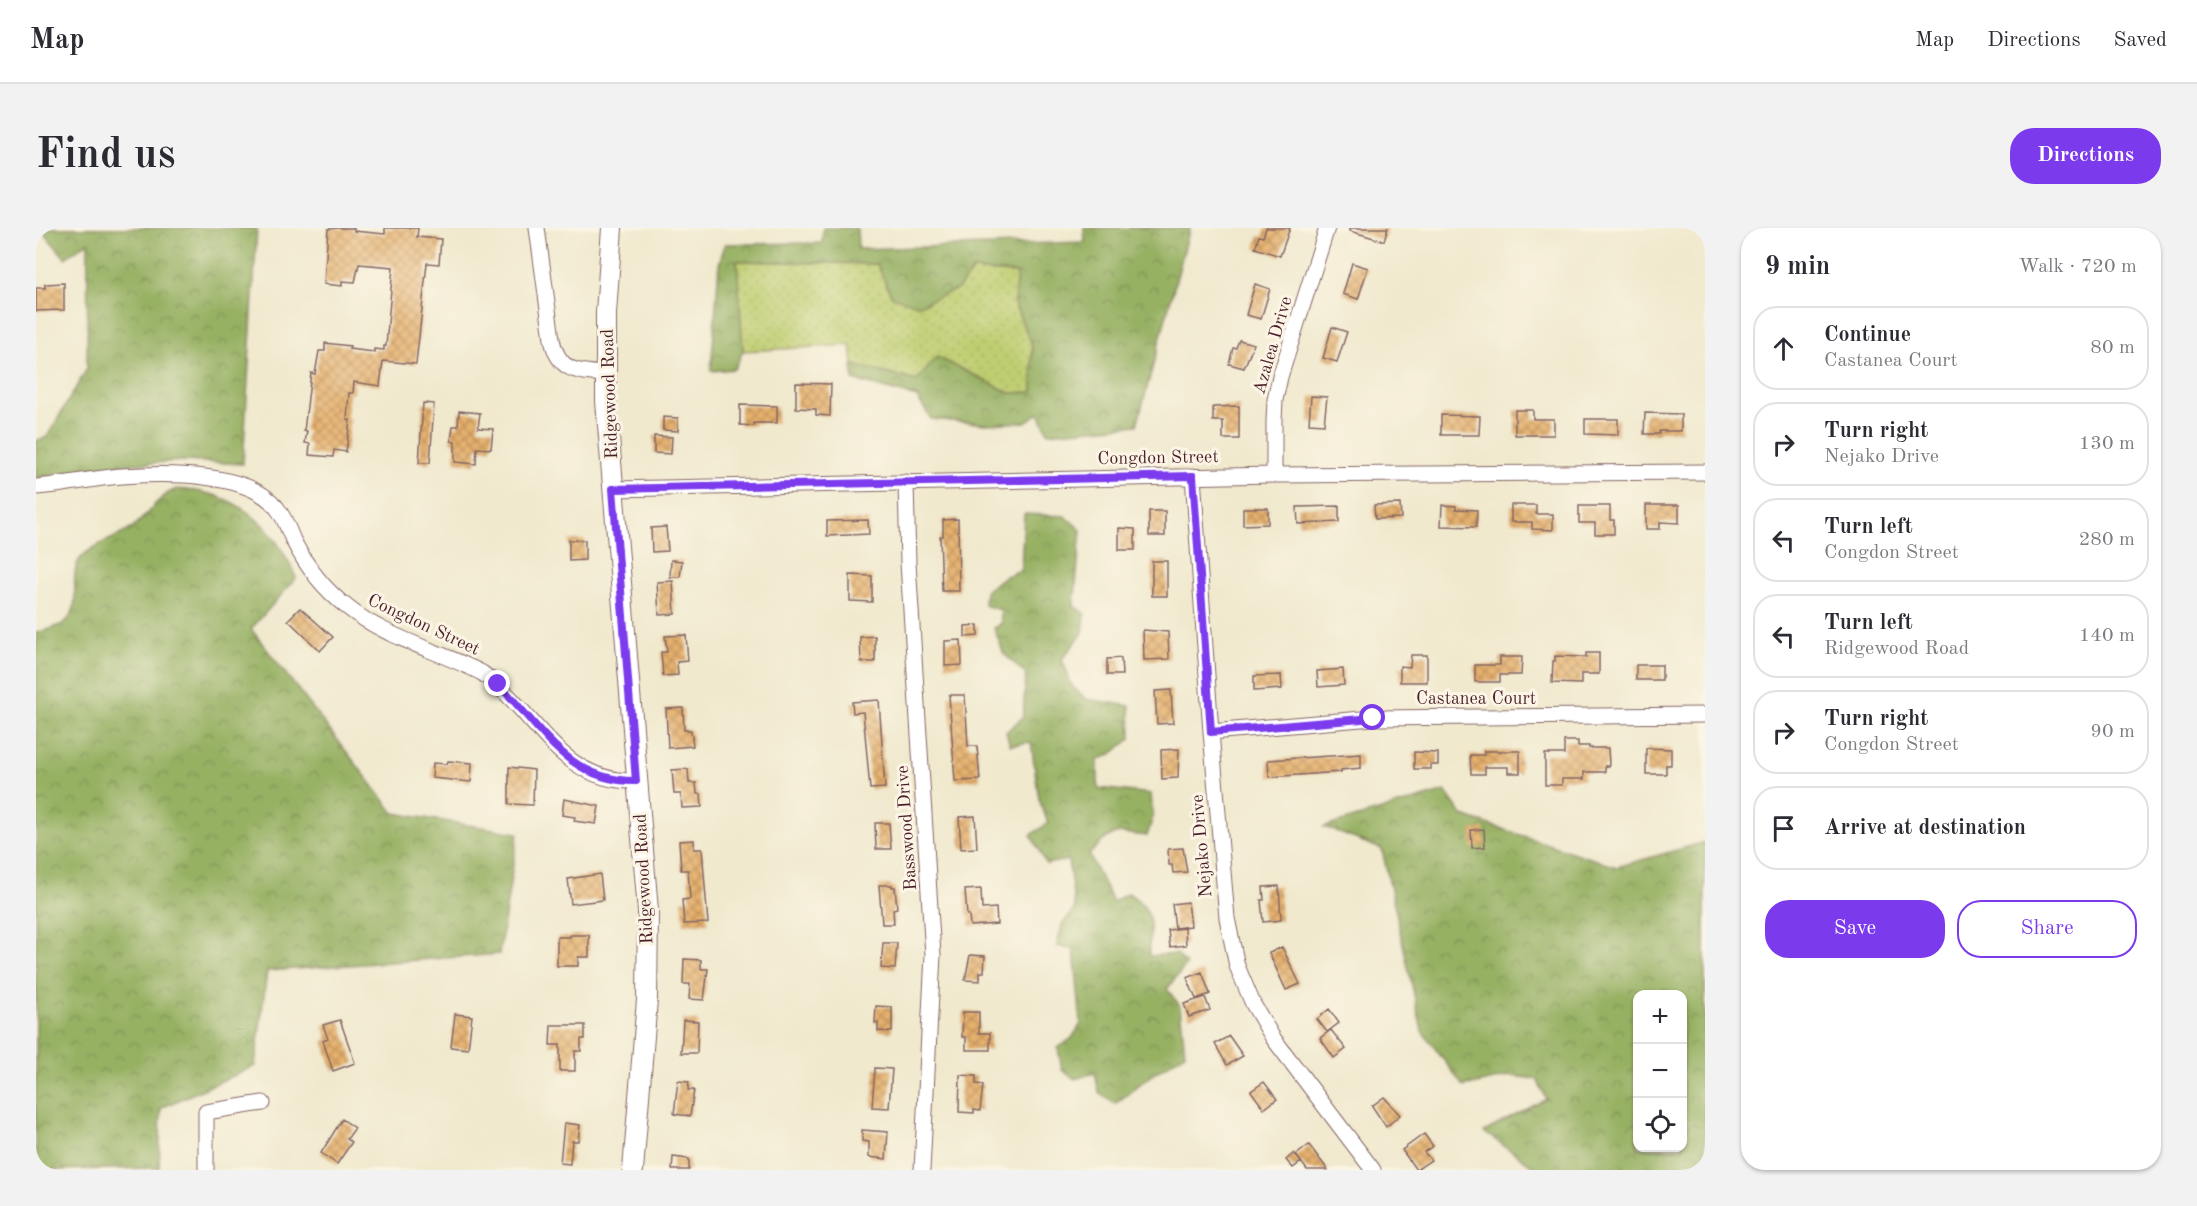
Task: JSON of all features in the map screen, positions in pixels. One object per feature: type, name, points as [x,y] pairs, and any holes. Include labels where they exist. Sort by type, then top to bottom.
[{"type":"main road","name":"Ridgewood Road","points":[[612,228],[606,314],[606,401],[648,911],[647,1000],[633,1170]]},
{"type":"street","points":[[537,228],[552,339],[556,353],[571,369],[579,372],[606,374]]},
{"type":"street","name":"Azalea Drive","points":[[1274,475],[1274,421],[1278,388],[1327,228]]},
{"type":"street","name":"Congdon Street","points":[[613,489],[1193,476],[1705,472]]},
{"type":"street","name":"Congdon Street","points":[[36,488],[123,476],[154,475],[210,479],[259,491],[278,508],[293,539],[316,576],[348,608],[370,622],[482,673],[498,684],[555,748],[586,771],[611,780],[636,781]]},
{"type":"street","name":"Nejako Drive","points":[[1193,476],[1227,918],[1237,966],[1253,1004],[1273,1038],[1373,1170]]},
{"type":"street","name":"Basswood Drive","points":[[906,482],[908,563],[933,955],[922,1170]]},
{"type":"street","name":"Castanea Court","points":[[1211,732],[1373,718],[1705,716]]},
{"type":"street","points":[[206,1170],[207,1112],[262,1103]]},
{"type":"green space","points":[[40,228],[257,228],[243,464],[185,461],[102,466],[36,478],[36,441],[47,437],[87,369],[88,242],[65,258]]},
{"type":"green space","points":[[823,228],[857,228],[858,249],[1085,242],[1084,228],[1190,228],[1137,425],[1048,433],[1039,413],[1025,422],[986,424],[931,419],[917,397],[853,380],[852,365],[917,381],[937,357],[1010,393],[1033,392],[1032,345],[1014,303],[1017,273],[973,270],[958,289],[919,305],[892,297],[877,264],[737,261],[743,351],[734,369],[711,371],[719,265],[725,244],[822,243]]},
{"type":"green space","points":[[737,261],[877,264],[892,297],[958,289],[973,270],[1017,273],[1014,303],[1032,345],[1033,392],[1010,393],[938,358],[917,381],[853,365],[851,345],[743,351]]},
{"type":"green space","points":[[177,489],[198,491],[235,504],[250,514],[276,542],[296,578],[251,629],[394,813],[518,833],[499,954],[267,971],[255,1066],[161,1108],[159,1168],[36,1170],[36,633],[60,625],[71,615],[75,600],[76,566],[80,559],[98,545],[132,528],[164,496]]},
{"type":"green space","points":[[1024,514],[1065,516],[1081,530],[1074,606],[1085,614],[1083,633],[1062,659],[1072,686],[1086,699],[1130,706],[1131,739],[1111,754],[1098,760],[1098,788],[1151,794],[1153,817],[1147,836],[1115,834],[1103,840],[1089,855],[1113,902],[1128,893],[1138,900],[1148,913],[1150,920],[1149,956],[1177,954],[1186,965],[1167,989],[1180,1006],[1185,1053],[1115,1104],[1099,1093],[1095,1073],[1075,1079],[1062,1070],[1058,1048],[1072,1038],[1081,1024],[1074,950],[1057,946],[1062,925],[1075,908],[1068,860],[1046,864],[1031,835],[1048,823],[1039,799],[1031,742],[1010,745],[1006,732],[1023,717],[1026,674],[1004,654],[994,628],[1001,624],[1001,610],[984,605],[985,591],[1004,577],[1021,570]]},
{"type":"green space","points":[[1445,791],[1463,816],[1617,867],[1705,842],[1705,1170],[1539,1170],[1484,1132],[1546,1099],[1537,1079],[1511,1076],[1464,1087],[1422,1031],[1382,849],[1324,827]]},
{"type":"building","points":[[354,228],[354,231],[385,234],[385,228],[418,228],[417,237],[441,239],[439,264],[427,263],[416,364],[383,361],[380,386],[354,382],[353,393],[349,393],[347,420],[350,420],[346,452],[334,450],[333,457],[309,455],[310,444],[305,443],[307,431],[304,431],[311,373],[315,374],[319,351],[325,351],[325,343],[374,352],[374,349],[384,350],[393,267],[359,264],[355,282],[342,281],[342,286],[324,284],[328,229]]},
{"type":"building","points":[[1266,228],[1290,228],[1280,256],[1255,248],[1259,236],[1263,237]]},
{"type":"building","points":[[1350,228],[1388,228],[1384,241],[1350,231]]},
{"type":"building","points":[[1352,263],[1368,268],[1358,299],[1343,294]]},
{"type":"building","points":[[64,283],[64,310],[36,311],[36,288],[45,288],[45,284]]},
{"type":"building","points":[[1255,284],[1270,289],[1261,319],[1246,315]]},
{"type":"building","points":[[1332,327],[1347,332],[1337,362],[1323,358]]},
{"type":"building","points":[[1239,340],[1254,344],[1244,368],[1229,364],[1233,348],[1236,348]]},
{"type":"building","points":[[796,383],[831,384],[830,416],[816,415],[816,409],[796,408]]},
{"type":"building","points":[[1311,396],[1327,397],[1324,424],[1309,423]]},
{"type":"building","points":[[423,403],[434,404],[430,463],[419,463]]},
{"type":"building","points":[[740,405],[777,406],[777,423],[740,425]]},
{"type":"building","points":[[1239,406],[1239,439],[1223,439],[1223,421],[1213,421],[1213,407]]},
{"type":"building","points":[[1515,410],[1533,410],[1533,419],[1554,419],[1554,435],[1515,435]]},
{"type":"building","points":[[459,411],[480,413],[478,428],[493,429],[491,449],[477,448],[476,464],[455,462],[455,442],[451,441],[453,426],[458,426]]},
{"type":"building","points":[[1645,413],[1681,414],[1681,431],[1644,434]]},
{"type":"building","points":[[1441,415],[1480,416],[1479,435],[1441,435]]},
{"type":"building","points":[[663,417],[678,418],[678,431],[663,430]]},
{"type":"building","points":[[1585,419],[1618,419],[1618,435],[1585,434]]},
{"type":"building","points":[[654,436],[672,437],[671,454],[654,453]]},
{"type":"building","points":[[1400,504],[1401,518],[1375,519],[1374,505]]},
{"type":"building","points":[[1442,505],[1456,506],[1456,509],[1477,510],[1476,527],[1441,526]]},
{"type":"building","points":[[1511,505],[1536,505],[1536,514],[1553,514],[1553,530],[1532,529],[1532,522],[1511,522]]},
{"type":"building","points":[[1646,505],[1679,505],[1679,523],[1660,522],[1660,529],[1646,529]]},
{"type":"building","points":[[1339,506],[1339,522],[1298,524],[1297,507]]},
{"type":"building","points":[[1579,506],[1610,506],[1610,520],[1614,520],[1614,534],[1595,534],[1595,523],[1579,523]]},
{"type":"building","points":[[1243,508],[1268,508],[1268,524],[1243,525]]},
{"type":"building","points":[[1149,511],[1165,511],[1165,536],[1149,536]]},
{"type":"building","points":[[958,519],[959,591],[942,591],[940,536],[943,536],[943,520]]},
{"type":"building","points":[[868,520],[869,534],[827,536],[827,521]]},
{"type":"building","points":[[666,527],[668,551],[652,552],[651,528]]},
{"type":"building","points":[[1119,528],[1135,529],[1135,550],[1119,550]]},
{"type":"building","points":[[569,540],[585,540],[585,560],[569,561]]},
{"type":"building","points":[[671,560],[682,561],[680,577],[670,577]]},
{"type":"building","points":[[1152,561],[1167,561],[1167,596],[1152,596]]},
{"type":"building","points":[[850,575],[872,576],[872,602],[850,601]]},
{"type":"building","points":[[673,581],[675,614],[659,615],[657,582]]},
{"type":"building","points":[[300,608],[333,637],[320,651],[288,620]]},
{"type":"building","points":[[978,625],[978,636],[965,637],[965,626]]},
{"type":"building","points":[[1143,630],[1168,632],[1169,659],[1144,660]]},
{"type":"building","points":[[686,635],[688,661],[677,662],[678,675],[663,676],[661,652],[667,652],[665,636]]},
{"type":"building","points":[[875,636],[875,662],[861,662],[860,637]]},
{"type":"building","points":[[961,640],[962,665],[945,666],[945,641]]},
{"type":"building","points":[[1586,653],[1599,653],[1599,674],[1581,674],[1581,684],[1552,683],[1555,656],[1586,657]]},
{"type":"building","points":[[1411,655],[1427,655],[1427,682],[1400,682],[1400,666],[1410,667]]},
{"type":"building","points":[[1500,657],[1522,657],[1521,675],[1500,675],[1500,682],[1475,682],[1475,665],[1500,665]]},
{"type":"building","points":[[1121,658],[1122,675],[1107,675],[1107,659]]},
{"type":"building","points":[[1636,665],[1662,665],[1662,680],[1636,680]]},
{"type":"building","points":[[1343,669],[1344,685],[1318,687],[1317,671]]},
{"type":"building","points":[[1281,675],[1282,689],[1254,691],[1254,676]]},
{"type":"building","points":[[1171,690],[1173,723],[1157,724],[1155,691]]},
{"type":"building","points":[[949,695],[965,695],[968,746],[977,746],[980,780],[955,781]]},
{"type":"building","points":[[879,700],[885,788],[870,789],[863,712],[853,713],[852,702]]},
{"type":"building","points":[[683,708],[684,730],[691,730],[693,746],[668,748],[666,709]]},
{"type":"building","points":[[1564,741],[1578,741],[1578,746],[1589,746],[1589,748],[1608,748],[1609,766],[1605,766],[1605,772],[1584,772],[1584,779],[1562,779],[1562,785],[1545,785],[1545,754],[1564,754]]},
{"type":"building","points":[[1646,748],[1671,749],[1671,765],[1666,765],[1666,774],[1646,774]]},
{"type":"building","points":[[1179,749],[1178,778],[1162,779],[1161,750]]},
{"type":"building","points":[[1484,751],[1520,751],[1520,773],[1508,773],[1508,767],[1485,767],[1485,774],[1471,774],[1470,755],[1484,755]]},
{"type":"building","points":[[1414,752],[1438,753],[1438,765],[1431,765],[1431,769],[1414,769]]},
{"type":"building","points":[[1361,754],[1361,768],[1341,770],[1341,772],[1269,777],[1268,760]]},
{"type":"building","points":[[448,761],[472,763],[471,782],[432,778],[433,763],[447,764]]},
{"type":"building","points":[[509,767],[534,770],[533,805],[509,804]]},
{"type":"building","points":[[688,769],[689,783],[696,783],[697,794],[701,794],[702,807],[682,808],[681,794],[674,794],[672,770]]},
{"type":"building","points":[[564,799],[599,806],[596,824],[574,821],[575,817],[562,815]]},
{"type":"building","points":[[975,816],[977,848],[961,849],[959,817]]},
{"type":"building","points":[[875,823],[889,823],[891,849],[876,849]]},
{"type":"building","points":[[1484,829],[1485,847],[1472,848],[1471,830]]},
{"type":"building","points":[[694,840],[694,849],[702,849],[708,923],[684,924],[682,900],[690,899],[688,870],[681,870],[679,841]]},
{"type":"building","points":[[1183,848],[1187,872],[1173,873],[1172,865],[1169,865],[1168,849]]},
{"type":"building","points":[[600,874],[603,900],[571,904],[568,879]]},
{"type":"building","points":[[879,885],[895,887],[897,908],[893,909],[894,924],[882,924]]},
{"type":"building","points":[[1279,886],[1281,920],[1263,922],[1261,900],[1264,900],[1263,887]]},
{"type":"building","points":[[981,889],[982,909],[996,908],[997,924],[970,926],[965,890]]},
{"type":"building","points":[[1188,902],[1191,926],[1175,928],[1172,904]]},
{"type":"building","points":[[1185,928],[1186,945],[1170,947],[1168,930]]},
{"type":"building","points":[[570,935],[589,935],[589,957],[578,957],[578,966],[557,966],[557,937],[570,937]]},
{"type":"building","points":[[883,943],[897,943],[895,969],[881,968]]},
{"type":"building","points":[[1282,947],[1300,984],[1286,990],[1269,953]]},
{"type":"building","points":[[970,955],[985,956],[984,972],[980,972],[980,981],[965,980]]},
{"type":"building","points":[[684,959],[701,960],[701,969],[708,969],[704,1000],[689,999],[690,984],[683,984]]},
{"type":"building","points":[[1202,972],[1210,994],[1196,999],[1187,978]]},
{"type":"building","points":[[1205,997],[1210,1010],[1189,1017],[1184,1004]]},
{"type":"building","points":[[876,1006],[892,1007],[892,1032],[878,1031],[878,1023],[875,1023]]},
{"type":"building","points":[[1329,1009],[1339,1023],[1327,1032],[1317,1019]]},
{"type":"building","points":[[963,1012],[979,1012],[979,1033],[990,1033],[990,1050],[966,1050],[966,1037],[962,1037]]},
{"type":"building","points":[[455,1014],[472,1016],[468,1049],[451,1047]]},
{"type":"building","points":[[340,1020],[355,1063],[333,1071],[323,1041],[328,1039],[323,1025]]},
{"type":"building","points":[[683,1020],[698,1021],[697,1053],[681,1053]]},
{"type":"building","points":[[551,1025],[585,1025],[585,1039],[581,1039],[581,1051],[575,1051],[575,1071],[560,1071],[560,1045],[550,1045]]},
{"type":"building","points":[[1331,1030],[1346,1049],[1334,1058],[1320,1038]]},
{"type":"building","points":[[1229,1036],[1243,1056],[1227,1065],[1215,1044]]},
{"type":"building","points":[[875,1068],[892,1069],[889,1108],[872,1107]]},
{"type":"building","points":[[960,1075],[976,1076],[976,1084],[983,1085],[980,1111],[959,1112]]},
{"type":"building","points":[[678,1081],[689,1082],[688,1090],[694,1090],[690,1116],[674,1114]]},
{"type":"building","points":[[1264,1082],[1277,1099],[1264,1109],[1251,1091]]},
{"type":"building","points":[[1384,1097],[1400,1115],[1386,1127],[1372,1106]]},
{"type":"building","points":[[342,1119],[355,1128],[347,1139],[352,1142],[337,1164],[321,1153]]},
{"type":"building","points":[[564,1123],[580,1125],[578,1141],[572,1141],[570,1164],[560,1163]]},
{"type":"building","points":[[862,1130],[888,1132],[886,1159],[869,1157],[869,1142],[862,1141]]},
{"type":"building","points":[[1424,1134],[1433,1146],[1424,1152],[1431,1160],[1416,1170],[1402,1150]]},
{"type":"building","points":[[1309,1145],[1328,1170],[1307,1170],[1296,1155]]},
{"type":"building","points":[[1294,1153],[1301,1162],[1293,1168],[1286,1160]]},
{"type":"building","points":[[673,1157],[689,1159],[689,1170],[672,1170]]},
{"type":"route","points":[[498,684],[555,748],[569,760],[586,771],[604,778],[619,782],[636,781],[613,489],[1193,476],[1211,732],[1373,718]]}]
